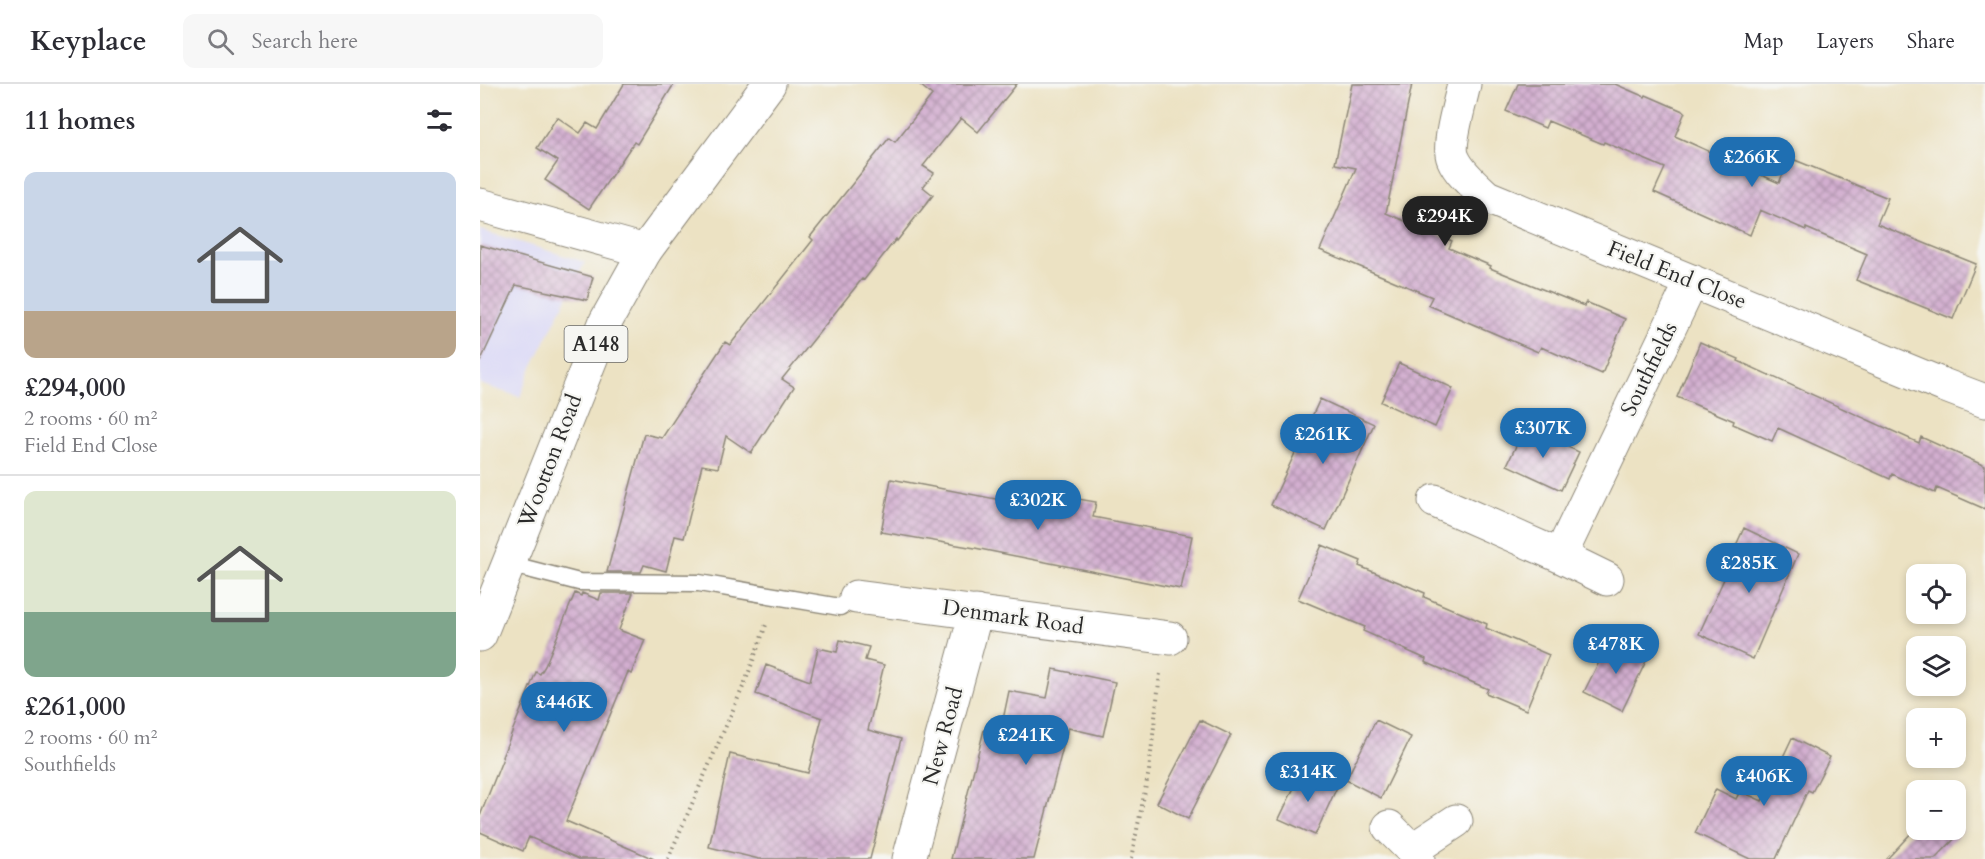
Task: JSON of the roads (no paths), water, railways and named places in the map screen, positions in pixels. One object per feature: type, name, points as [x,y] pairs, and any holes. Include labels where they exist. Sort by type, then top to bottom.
[{"type":"street","name":"Wootton Road","points":[[480,634],[606,321],[645,251],[769,84]]},
{"type":"street","name":"Field End Close","points":[[1464,84],[1454,131],[1452,157],[1468,179],[1487,197],[1985,401]]},
{"type":"street","points":[[480,205],[645,251]]},
{"type":"street","name":"Southfields","points":[[1560,556],[1692,281]]},
{"type":"street","points":[[1436,501],[1607,579]]},
{"type":"street","name":"Denmark Road","points":[[856,597],[1167,638]]},
{"type":"street","name":"New Road","points":[[909,859],[976,612]]},
{"type":"street","points":[[1389,827],[1415,854],[1456,821]]},
{"type":"lane","points":[[509,564],[579,582],[699,583],[840,607],[856,597]]}]
